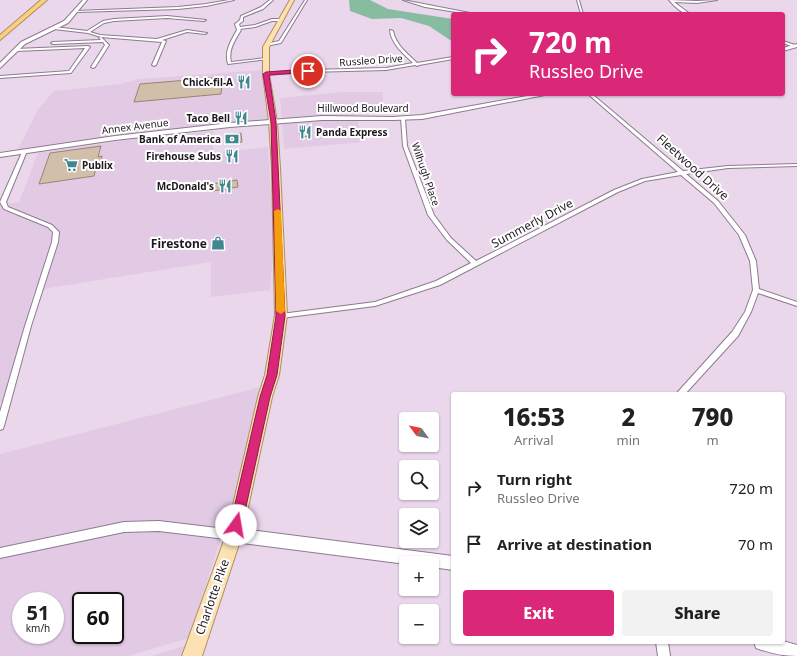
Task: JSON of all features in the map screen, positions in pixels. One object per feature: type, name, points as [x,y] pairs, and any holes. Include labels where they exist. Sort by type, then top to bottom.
[{"type":"highway","points":[[0,30],[34,0]]},
{"type":"highway","points":[[0,38],[44,0]]},
{"type":"main road","name":"Charlotte Pike","points":[[192,656],[234,535],[265,397],[272,375],[281,316],[273,122],[266,74],[266,59],[267,45],[292,0]]},
{"type":"street","points":[[0,66],[23,42],[66,22],[85,0]]},
{"type":"street","points":[[76,11],[130,8],[178,8],[234,0]]},
{"type":"street","points":[[266,59],[229,63],[227,57],[229,48],[239,30],[237,24],[242,20],[242,17],[262,8],[272,0]]},
{"type":"street","points":[[267,45],[280,42],[306,0]]},
{"type":"street","points":[[404,0],[425,6],[462,12]]},
{"type":"street","points":[[578,0],[581,12]]},
{"type":"street","points":[[671,1],[697,2],[716,0]]},
{"type":"street","points":[[671,1],[686,12]]},
{"type":"street","points":[[130,8],[133,4]]},
{"type":"street","points":[[88,32],[103,22],[114,20],[168,17],[204,20]]},
{"type":"street","points":[[238,28],[255,26],[272,20],[281,20]]},
{"type":"street","points":[[55,28],[88,32],[100,36],[164,41],[154,65]]},
{"type":"street","points":[[158,40],[187,31],[205,33]]},
{"type":"street","points":[[391,31],[395,42],[417,65]]},
{"type":"street","points":[[93,67],[107,45],[100,36]]},
{"type":"street","points":[[53,43],[104,41]]},
{"type":"street","points":[[785,42],[796,45]]},
{"type":"street","points":[[785,49],[796,45]]},
{"type":"street","points":[[0,77],[70,72],[88,47],[16,50]]},
{"type":"street","name":"Russleo Drive","points":[[266,74],[308,71],[370,70],[417,65],[451,58]]},
{"type":"street","name":"Hillwood Boulevard","points":[[273,122],[322,118],[403,119],[448,114],[537,96]]},
{"type":"street","name":"Fleetwood Drive","points":[[592,96],[716,202],[742,234],[752,261],[756,290],[748,312],[736,334],[682,392]]},
{"type":"street","name":"Wilhugh Place","points":[[403,119],[405,146],[430,215],[449,239],[476,264]]},
{"type":"street","name":"Annex Avenue","points":[[0,155],[191,128],[273,122]]},
{"type":"street","points":[[0,426],[28,326],[55,242],[56,232],[50,226],[6,208],[3,202],[25,151]]},
{"type":"street","name":"Summerly Drive","points":[[281,316],[376,304],[438,284],[616,190],[644,180],[683,173],[728,168],[797,164]]},
{"type":"street","points":[[756,290],[797,304]]},
{"type":"street","points":[[0,553],[124,526],[159,526],[451,564]]},
{"type":"street","points":[[662,644],[664,656]]},
{"type":"street","points":[[768,644],[797,653]]},
{"type":"shaded area","points":[[263,70],[269,121],[17,151],[38,109],[54,91],[120,84],[139,79]]},
{"type":"shaded area","points":[[342,92],[383,92],[382,113],[356,115],[363,142],[284,149],[280,98]]},
{"type":"shaded area","points":[[213,131],[213,153],[268,147],[274,245],[270,290],[211,297],[211,262],[49,288],[34,292],[3,402],[0,402],[0,204],[19,202],[38,153],[125,140]]},
{"type":"shaded area","points":[[261,387],[236,491],[189,638],[128,656],[0,656],[0,454]]},
{"type":"shaded area","points":[[187,645],[184,656],[152,656]]},
{"type":"green space","points":[[349,0],[370,0],[388,9],[451,19],[451,41],[429,26],[401,18],[372,19],[350,11]]},
{"type":"building","points":[[223,77],[221,94],[134,102],[140,84]]},
{"type":"building","name":"Panda Express","points":[[308,128],[310,136],[301,137],[299,129]]},
{"type":"building","name":"Bank of America","points":[[241,133],[242,142],[226,144],[225,136]]},
{"type":"building","name":"Publix","points":[[101,146],[98,157],[102,156],[99,168],[96,168],[94,176],[39,184],[50,153]]},
{"type":"building","name":"McDonald's","points":[[237,180],[238,187],[213,191],[212,184]]},
{"type":"slow traffic","points":[[278,211],[281,311]]},
{"type":"place","name":"Chick-fil-A","points":[[244,82]]},
{"type":"place","name":"Taco Bell","points":[[241,118]]},
{"type":"place","name":"Panda Express","points":[[305,132]]},
{"type":"place","name":"Bank of America","points":[[232,139]]},
{"type":"place","name":"Firehouse Subs","points":[[232,156]]},
{"type":"place","name":"Publix","points":[[71,165]]},
{"type":"place","name":"McDonald's","points":[[225,186]]},
{"type":"place","name":"Firestone","points":[[218,243]]},
{"type":"route","points":[[236,525],[265,397],[272,375],[281,316],[276,168],[273,122],[266,74],[308,71]]}]
